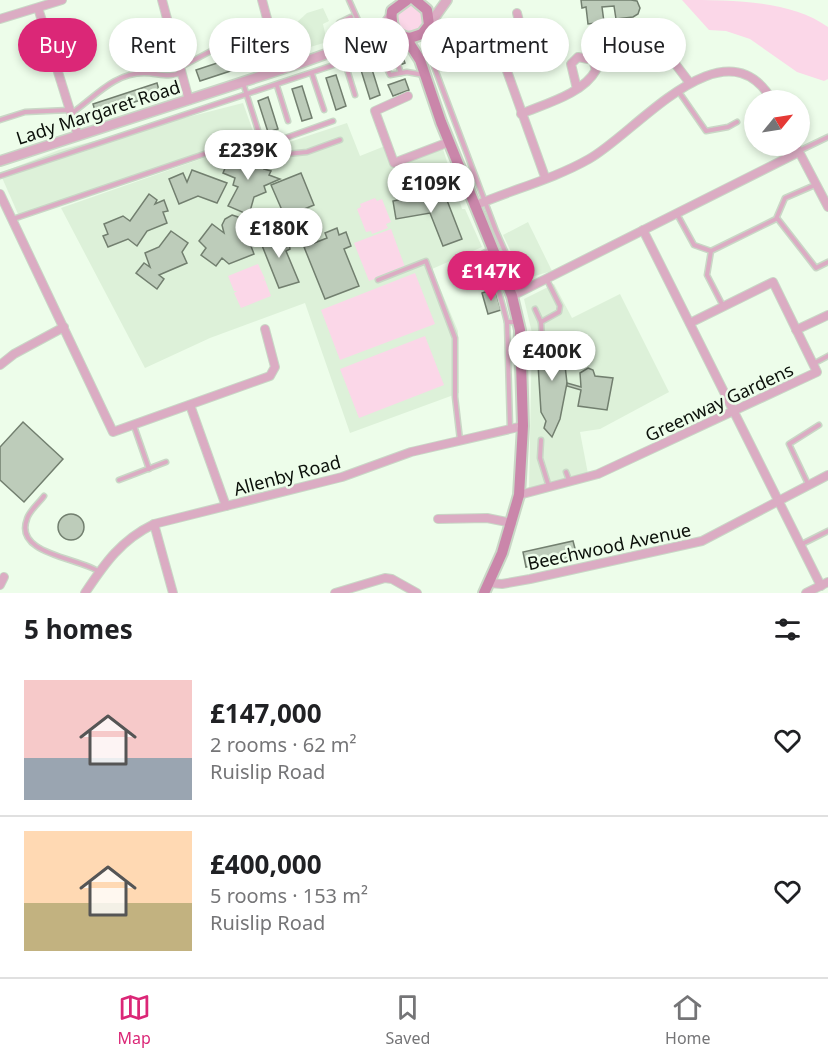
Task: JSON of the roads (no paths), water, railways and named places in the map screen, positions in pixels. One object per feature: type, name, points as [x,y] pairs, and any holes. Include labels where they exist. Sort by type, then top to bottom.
[{"type":"main road","points":[[391,9],[407,0]]},
{"type":"main road","points":[[416,0],[428,10],[428,18]]},
{"type":"main road","points":[[409,44],[420,60],[438,123],[449,142],[491,248],[503,286],[517,293],[513,322],[522,357],[523,426],[519,495],[512,523],[490,583],[484,593]]},
{"type":"main road","points":[[420,60],[421,56]]},
{"type":"street","points":[[0,19],[62,0]]},
{"type":"street","points":[[162,0],[167,18]]},
{"type":"street","points":[[262,0],[267,18]]},
{"type":"street","points":[[416,0],[421,0]]},
{"type":"street","points":[[435,18],[447,0]]},
{"type":"street","points":[[41,5],[78,136]]},
{"type":"street","points":[[517,13],[520,30],[508,60],[507,71],[520,114],[544,177]]},
{"type":"street","points":[[182,72],[189,100]]},
{"type":"street","name":"Lady Margaret Road","points":[[0,161],[275,72]]},
{"type":"street","points":[[681,72],[689,82]]},
{"type":"street","points":[[474,206],[587,160],[604,150],[689,82],[717,72],[736,73],[759,85],[763,90]]},
{"type":"street","points":[[520,114],[577,89]]},
{"type":"street","points":[[408,96],[375,111],[394,163],[449,142]]},
{"type":"street","points":[[517,293],[677,214],[782,156]]},
{"type":"street","points":[[801,156],[828,207]]},
{"type":"street","points":[[0,194],[2,203],[113,432],[274,372],[275,367],[265,328]]},
{"type":"street","points":[[643,230],[800,545],[824,584],[806,593]]},
{"type":"street","name":"Greenway Gardens","points":[[519,495],[549,488],[568,476],[598,474],[817,372],[772,282],[690,323]]},
{"type":"street","points":[[796,330],[828,315]]},
{"type":"street","points":[[0,365],[14,354],[64,327]]},
{"type":"street","points":[[190,405],[226,506]]},
{"type":"street","name":"Allenby Road","points":[[85,593],[99,572],[132,535],[154,524],[342,477],[411,452],[523,426]]},
{"type":"street","name":"Beechwood Avenue","points":[[490,583],[501,584],[639,557],[702,541],[828,475]]},
{"type":"street","points":[[438,519],[487,518],[512,523]]},
{"type":"street","points":[[154,524],[173,593]]},
{"type":"street","points":[[335,593],[385,578],[392,579],[417,593]]},
{"type":"lane","points":[[349,0],[357,18]]},
{"type":"lane","points":[[0,176],[323,70]]},
{"type":"lane","points":[[0,120],[25,112],[71,112],[107,84],[137,74],[169,77],[178,72]]},
{"type":"lane","points":[[348,72],[355,95]]},
{"type":"lane","points":[[387,72],[391,76],[401,73],[425,75]]},
{"type":"lane","points":[[436,72],[517,293]]},
{"type":"lane","points":[[312,74],[324,110]]},
{"type":"lane","points":[[242,81],[267,156],[308,152],[340,140]]},
{"type":"lane","points":[[277,86],[288,121]]},
{"type":"lane","points":[[678,92],[706,131],[728,127],[737,122]]},
{"type":"lane","points":[[263,146],[333,122]]},
{"type":"lane","points":[[12,220],[260,135]]},
{"type":"lane","points":[[78,136],[82,149]]},
{"type":"lane","points":[[810,143],[828,137]]},
{"type":"lane","points":[[677,214],[694,245],[711,251],[777,218],[785,198],[816,184]]},
{"type":"lane","points":[[777,218],[816,268],[828,262]]},
{"type":"lane","points":[[711,251],[707,275],[723,306]]},
{"type":"lane","points":[[378,280],[426,261],[455,338],[455,398],[460,440]]},
{"type":"lane","points":[[541,322],[559,312],[560,306],[547,280]]},
{"type":"lane","points":[[503,286],[513,322],[510,428]]},
{"type":"lane","points":[[535,309],[541,322],[542,339]]},
{"type":"lane","points":[[813,364],[828,356]]},
{"type":"lane","points":[[133,425],[148,469]]},
{"type":"lane","points":[[808,485],[789,444],[819,425]]},
{"type":"lane","points":[[541,440],[540,458],[549,488]]},
{"type":"lane","points":[[119,480],[166,462]]},
{"type":"lane","points":[[44,496],[26,519],[26,535],[33,544],[56,557],[80,562],[99,572]]},
{"type":"lane","points":[[800,545],[828,531]]},
{"type":"lane","points":[[498,593],[501,584]]}]
